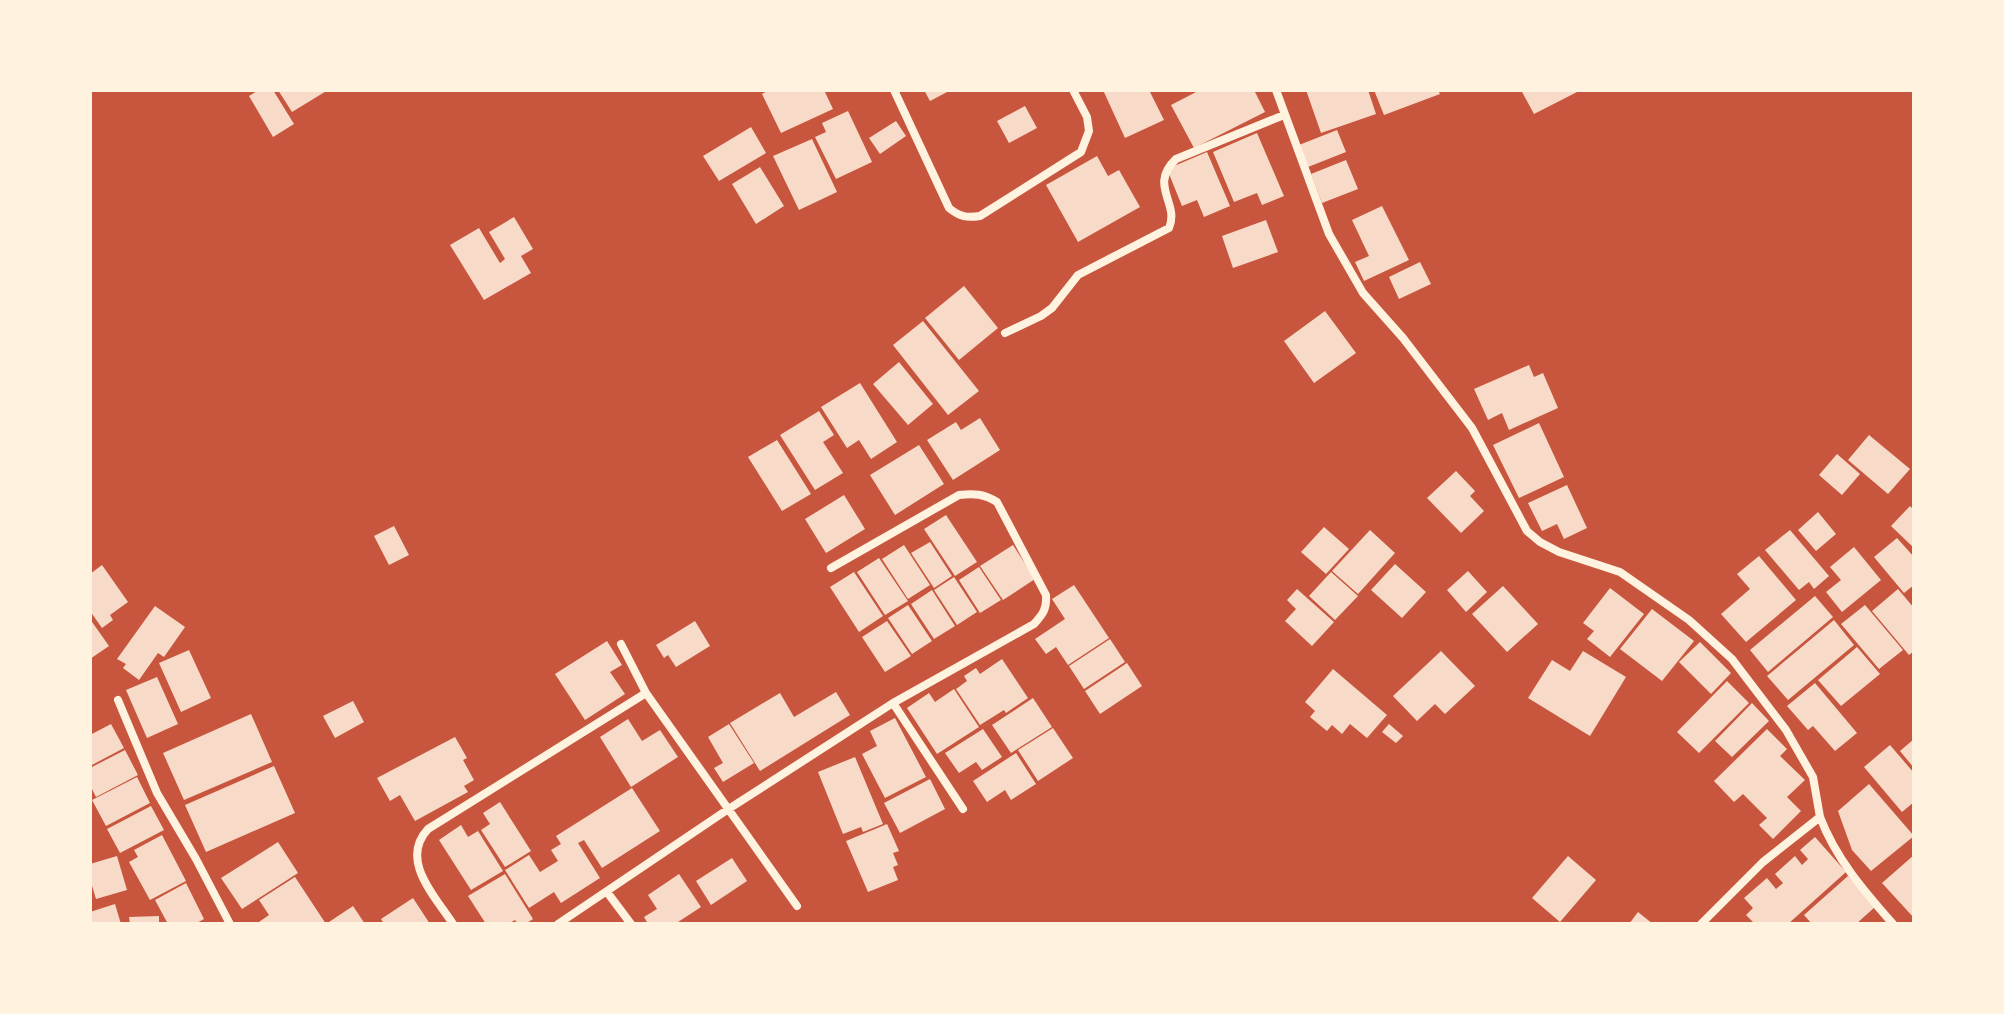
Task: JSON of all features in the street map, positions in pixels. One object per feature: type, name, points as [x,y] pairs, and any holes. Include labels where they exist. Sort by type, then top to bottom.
[{"type":"street","points":[[894,90],[949,208],[957,215],[968,218],[980,216],[1081,152],[1089,131],[1087,117],[1073,90]]},
{"type":"street","points":[[1276,90],[1329,234],[1342,257],[1363,293],[1403,338],[1472,428],[1527,531],[1559,552],[1620,572],[1689,620],[1732,659],[1786,730],[1813,777],[1820,817],[1828,839],[1856,883],[1893,924]]},
{"type":"street","points":[[1005,333],[1052,308],[1078,275],[1169,228],[1172,221],[1163,181],[1166,168],[1176,159],[1284,115]]},
{"type":"street","points":[[558,924],[893,703],[1034,624],[1044,613],[1046,595],[997,502],[973,493],[959,495],[831,568]]},
{"type":"street","points":[[621,644],[646,693],[797,906]]},
{"type":"street","points":[[453,924],[425,882],[416,860],[415,850],[419,839],[428,829],[646,693]]},
{"type":"street","points":[[118,700],[157,793],[230,924]]},
{"type":"street","points":[[893,703],[963,809]]},
{"type":"street","points":[[1701,924],[1763,862],[1820,817]]},
{"type":"street","points":[[607,892],[631,924]]},
{"type":"building","points":[[259,90],[273,90],[294,124],[273,137],[249,96]]},
{"type":"building","points":[[278,90],[328,90],[292,112]]},
{"type":"building","points":[[769,90],[824,90],[833,109],[781,133],[762,94]]},
{"type":"building","points":[[924,90],[951,90],[930,101]]},
{"type":"building","points":[[1103,90],[1149,90],[1164,120],[1125,138]]},
{"type":"building","points":[[1200,90],[1254,90],[1265,112],[1194,148],[1171,105]]},
{"type":"building","points":[[1306,90],[1368,90],[1376,114],[1321,133]]},
{"type":"building","points":[[1374,90],[1438,90],[1440,94],[1384,115]]},
{"type":"building","points":[[1521,90],[1581,90],[1534,114]]},
{"type":"building","points":[[1025,106],[1037,128],[1009,143],[997,121]]},
{"type":"building","points":[[848,111],[872,162],[836,179],[815,137],[826,132],[822,123]]},
{"type":"building","points":[[896,121],[906,136],[880,154],[869,138]]},
{"type":"building","points":[[751,127],[766,153],[719,181],[703,156]]},
{"type":"building","points":[[1337,130],[1346,152],[1308,167],[1299,145]]},
{"type":"building","points":[[1257,133],[1284,196],[1262,205],[1257,193],[1234,202],[1213,152]]},
{"type":"building","points":[[812,139],[837,192],[799,210],[773,156]]},
{"type":"building","points":[[1207,152],[1230,206],[1204,217],[1197,200],[1182,206],[1167,169]]},
{"type":"building","points":[[1097,156],[1108,176],[1119,170],[1140,207],[1078,242],[1046,185]]},
{"type":"building","points":[[1346,160],[1358,189],[1322,203],[1311,174]]},
{"type":"building","points":[[760,167],[784,206],[756,224],[732,184]]},
{"type":"building","points":[[1382,206],[1409,260],[1364,281],[1355,262],[1369,256],[1352,220]]},
{"type":"building","points":[[514,217],[533,249],[521,256],[531,273],[484,300],[450,245],[479,228],[500,263],[505,259],[489,232]]},
{"type":"building","points":[[1266,220],[1278,252],[1233,268],[1222,236]]},
{"type":"building","points":[[1420,262],[1431,284],[1399,299],[1389,277]]},
{"type":"building","points":[[964,286],[998,328],[959,360],[925,318]]},
{"type":"building","points":[[1325,311],[1356,353],[1314,383],[1284,341]]},
{"type":"building","points":[[923,321],[979,391],[948,415],[893,345]]},
{"type":"building","points":[[899,362],[933,404],[908,425],[873,384]]},
{"type":"building","points":[[1529,365],[1534,377],[1543,373],[1558,408],[1509,430],[1502,413],[1488,420],[1474,389]]},
{"type":"building","points":[[860,383],[897,442],[871,459],[859,440],[847,448],[821,407]]},
{"type":"building","points":[[819,411],[834,435],[823,442],[843,473],[815,490],[780,435]]},
{"type":"building","points":[[980,418],[1000,450],[953,480],[927,440],[956,422],[961,430]]},
{"type":"building","points":[[1539,423],[1564,477],[1519,498],[1493,445]]},
{"type":"building","points":[[1869,435],[1910,469],[1888,494],[1848,460]]},
{"type":"building","points":[[777,440],[811,494],[782,511],[748,457]]},
{"type":"building","points":[[919,445],[944,484],[895,515],[870,475]]},
{"type":"building","points":[[1837,454],[1860,474],[1842,495],[1819,475]]},
{"type":"building","points":[[1456,471],[1475,491],[1470,496],[1484,511],[1461,533],[1427,498]]},
{"type":"building","points":[[1567,485],[1587,528],[1564,539],[1557,524],[1542,531],[1528,503]]},
{"type":"building","points":[[844,495],[865,529],[826,553],[805,519]]},
{"type":"building","points":[[1910,506],[1914,510],[1914,548],[1891,526]]},
{"type":"building","points":[[1818,512],[1836,534],[1816,551],[1798,530]]},
{"type":"building","points":[[946,515],[977,562],[955,576],[924,529]]},
{"type":"building","points":[[394,526],[409,555],[389,565],[374,536]]},
{"type":"building","points":[[1324,527],[1349,549],[1326,574],[1301,552]]},
{"type":"building","points":[[1370,530],[1395,553],[1358,594],[1332,571]]},
{"type":"building","points":[[1790,530],[1829,576],[1814,589],[1809,582],[1799,590],[1765,550]]},
{"type":"building","points":[[1897,538],[1914,557],[1914,585],[1904,593],[1874,557]]},
{"type":"building","points":[[930,542],[952,576],[934,588],[911,553]]},
{"type":"building","points":[[904,545],[930,585],[908,599],[882,559]]},
{"type":"building","points":[[1013,545],[1035,579],[1003,600],[980,566]]},
{"type":"building","points":[[1854,547],[1881,580],[1842,612],[1826,592],[1841,580],[1830,567]]},
{"type":"building","points":[[1759,556],[1796,600],[1746,642],[1721,614],[1750,589],[1737,574]]},
{"type":"building","points":[[879,558],[908,601],[885,615],[857,572]]},
{"type":"building","points":[[1395,564],[1426,592],[1402,618],[1371,590]]},
{"type":"building","points":[[102,565],[128,602],[110,615],[113,620],[102,628],[90,611],[90,574]]},
{"type":"building","points":[[979,567],[1001,600],[980,613],[959,580]]},
{"type":"building","points":[[1468,571],[1487,592],[1466,612],[1447,590]]},
{"type":"building","points":[[854,572],[883,616],[859,632],[830,587]]},
{"type":"building","points":[[1331,572],[1358,596],[1335,620],[1309,596]]},
{"type":"building","points":[[954,577],[977,612],[957,625],[934,590]]},
{"type":"building","points":[[1074,585],[1109,638],[1068,665],[1056,647],[1046,654],[1035,639],[1065,619],[1052,599]]},
{"type":"building","points":[[1503,586],[1538,624],[1507,652],[1472,614]]},
{"type":"building","points":[[1610,588],[1644,614],[1610,657],[1587,639],[1594,631],[1583,623]]},
{"type":"building","points":[[1297,589],[1334,622],[1312,646],[1285,621],[1296,609],[1287,600]]},
{"type":"building","points":[[1898,589],[1914,608],[1914,651],[1909,655],[1872,611]]},
{"type":"building","points":[[932,590],[955,626],[934,639],[911,604]]},
{"type":"building","points":[[1815,596],[1833,617],[1768,672],[1750,650]]},
{"type":"building","points":[[908,605],[932,641],[912,654],[888,618]]},
{"type":"building","points":[[1865,605],[1903,650],[1879,669],[1841,624]]},
{"type":"building","points":[[155,606],[185,627],[164,657],[158,653],[139,680],[123,668],[126,664],[117,659]]},
{"type":"building","points":[[1652,609],[1694,641],[1662,681],[1620,649]]},
{"type":"building","points":[[90,619],[109,646],[90,659]]},
{"type":"building","points":[[1834,620],[1854,645],[1788,700],[1767,676]]},
{"type":"building","points":[[695,621],[710,646],[676,667],[668,655],[664,658],[656,645]]},
{"type":"building","points":[[887,621],[911,656],[885,672],[862,637]]},
{"type":"building","points":[[1110,639],[1125,662],[1084,689],[1069,666]]},
{"type":"building","points":[[607,641],[622,665],[610,672],[625,694],[585,720],[555,674]]},
{"type":"building","points":[[1700,642],[1731,673],[1711,694],[1679,662]]},
{"type":"building","points":[[1857,647],[1880,674],[1841,706],[1818,680]]},
{"type":"building","points":[[189,650],[211,698],[181,712],[159,663]]},
{"type":"building","points":[[1441,651],[1475,686],[1445,714],[1435,704],[1417,721],[1393,696]]},
{"type":"building","points":[[1583,651],[1626,677],[1590,736],[1528,698],[1552,660],[1570,671]]},
{"type":"building","points":[[1002,659],[1028,698],[980,725],[956,689],[967,681],[964,676],[976,668],[980,674]]},
{"type":"building","points":[[1127,663],[1142,686],[1100,714],[1085,691]]},
{"type":"building","points":[[1333,669],[1387,715],[1367,738],[1350,724],[1342,734],[1332,725],[1327,731],[1310,717],[1315,711],[1305,702]]},
{"type":"building","points":[[157,677],[178,724],[147,738],[126,690]]},
{"type":"building","points":[[1727,681],[1749,703],[1699,753],[1677,732]]},
{"type":"building","points":[[1815,683],[1857,733],[1835,751],[1813,726],[1808,730],[1787,706]]},
{"type":"building","points":[[954,689],[979,727],[937,754],[907,708],[929,693],[935,702]]},
{"type":"building","points":[[836,692],[850,715],[760,771],[730,723],[780,693],[794,717]]},
{"type":"building","points":[[1033,698],[1052,727],[1011,753],[992,725]]},
{"type":"building","points":[[353,701],[364,722],[335,738],[323,716]]},
{"type":"building","points":[[1752,703],[1769,721],[1732,757],[1715,741]]},
{"type":"building","points":[[251,714],[272,762],[184,800],[163,753]]},
{"type":"building","points":[[895,718],[926,777],[885,798],[862,754],[877,746],[870,731]]},
{"type":"building","points":[[628,719],[642,741],[660,730],[678,757],[631,787],[600,737]]},
{"type":"building","points":[[111,724],[124,748],[90,766],[90,735]]},
{"type":"building","points":[[729,724],[754,763],[723,782],[714,768],[723,763],[708,737]]},
{"type":"building","points":[[1389,724],[1403,736],[1396,743],[1382,732]]},
{"type":"building","points":[[1053,728],[1073,758],[1038,781],[1018,750]]},
{"type":"building","points":[[983,729],[1002,757],[982,770],[976,762],[959,773],[945,753]]},
{"type":"building","points":[[1767,729],[1787,749],[1780,756],[1805,780],[1787,797],[1801,811],[1773,839],[1759,825],[1767,818],[1743,794],[1734,802],[1714,781]]},
{"type":"building","points":[[455,737],[467,758],[463,760],[474,780],[464,786],[468,792],[415,821],[400,795],[390,801],[377,778]]},
{"type":"building","points":[[1914,739],[1914,768],[1900,751]]},
{"type":"building","points":[[1890,745],[1914,773],[1914,802],[1902,812],[1864,767]]},
{"type":"building","points":[[125,750],[138,775],[96,797],[90,785],[90,768]]},
{"type":"building","points":[[1016,753],[1036,784],[1011,800],[1005,790],[987,802],[973,781]]},
{"type":"building","points":[[855,757],[883,824],[863,832],[861,827],[843,834],[818,772]]},
{"type":"building","points":[[274,766],[295,813],[206,852],[185,805]]},
{"type":"building","points":[[137,777],[150,803],[106,826],[92,800]]},
{"type":"building","points":[[930,779],[945,809],[900,833],[884,803]]},
{"type":"building","points":[[1869,784],[1914,836],[1871,871],[1852,850],[1838,811]]},
{"type":"building","points":[[632,788],[660,831],[602,868],[584,840],[578,843],[600,878],[561,903],[554,892],[529,908],[505,870],[529,855],[540,872],[558,861],[551,850],[561,844],[556,836]]},
{"type":"building","points":[[500,802],[531,851],[505,867],[481,830],[490,824],[483,813]]},
{"type":"building","points":[[151,806],[164,830],[120,853],[107,829]]},
{"type":"building","points":[[887,824],[899,851],[893,853],[898,865],[893,867],[898,880],[868,892],[846,841]]},
{"type":"building","points":[[461,825],[468,837],[478,831],[503,871],[471,890],[439,840]]},
{"type":"building","points":[[162,835],[186,881],[150,900],[129,862],[138,857],[134,850]]},
{"type":"building","points":[[1815,837],[1846,872],[1788,924],[1755,924],[1746,915],[1753,908],[1744,898],[1767,878],[1776,889],[1783,883],[1775,874],[1795,856],[1802,865],[1808,859],[1800,850]]},
{"type":"building","points":[[278,842],[298,873],[242,909],[221,878]]},
{"type":"building","points":[[1914,855],[1914,918],[1882,883]]},
{"type":"building","points":[[117,856],[127,890],[96,899],[90,879],[90,864]]},
{"type":"building","points":[[1568,856],[1596,880],[1560,922],[1532,898]]},
{"type":"building","points":[[732,858],[747,881],[711,905],[696,881]]},
{"type":"building","points":[[505,874],[533,919],[525,924],[518,924],[515,920],[508,924],[486,924],[468,896]]},
{"type":"building","points":[[679,874],[701,907],[675,924],[648,924],[644,917],[657,909],[648,895]]},
{"type":"building","points":[[1848,876],[1875,907],[1856,924],[1812,924],[1804,915]]},
{"type":"building","points":[[295,877],[326,924],[256,924],[269,915],[259,900]]},
{"type":"building","points":[[186,883],[204,919],[195,924],[168,924],[155,900]]},
{"type":"building","points":[[413,898],[430,924],[384,924],[381,919]]},
{"type":"building","points":[[115,904],[121,924],[92,924],[90,912]]},
{"type":"building","points":[[353,906],[365,924],[326,924]]},
{"type":"building","points":[[1638,912],[1653,924],[1629,924]]},
{"type":"building","points":[[159,916],[159,924],[130,924],[129,917]]}]
